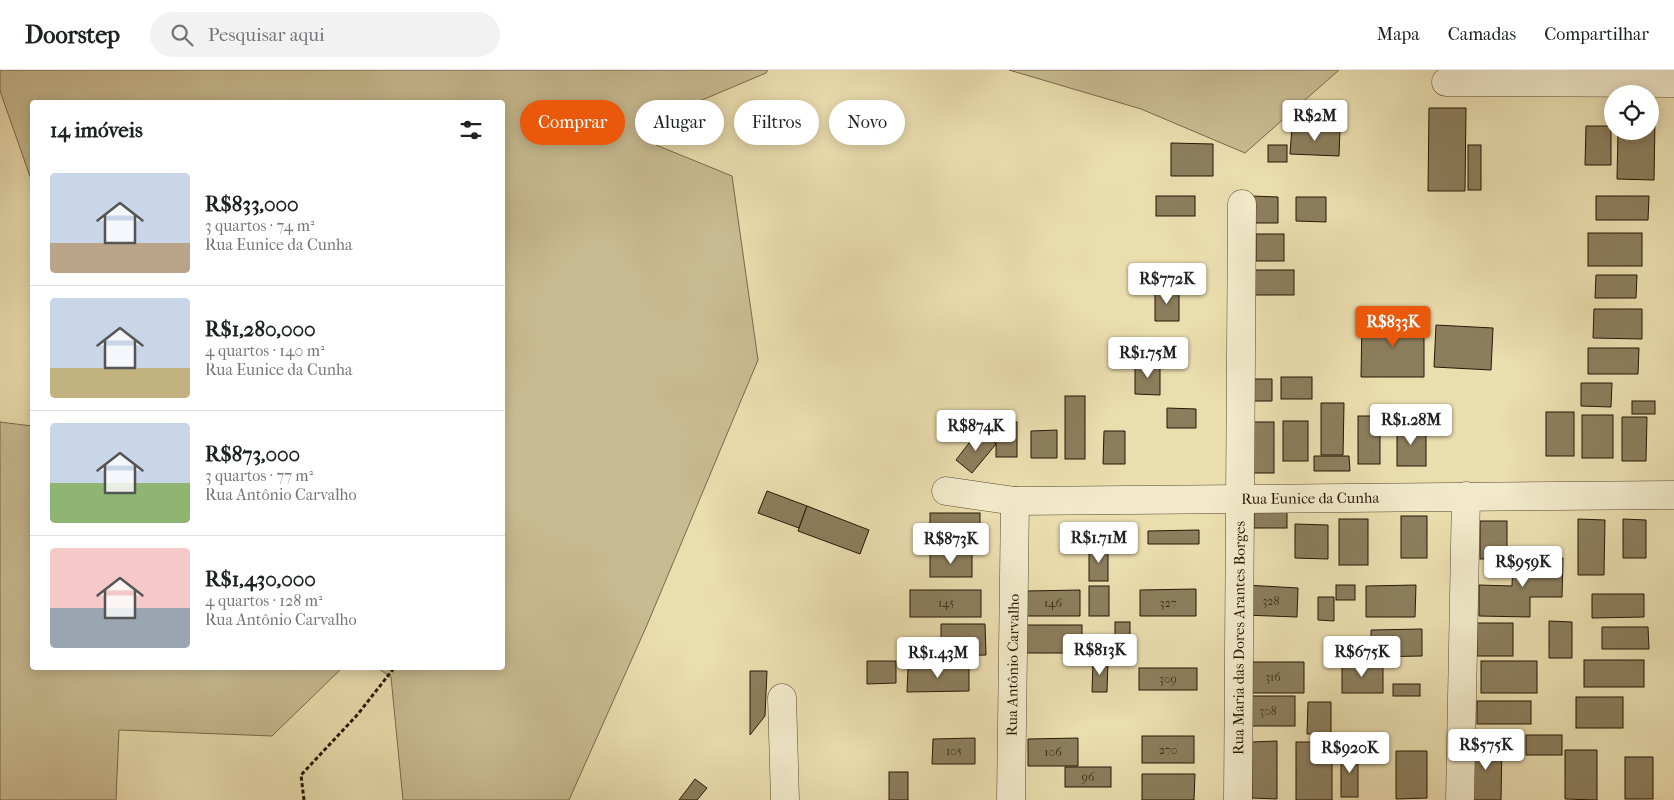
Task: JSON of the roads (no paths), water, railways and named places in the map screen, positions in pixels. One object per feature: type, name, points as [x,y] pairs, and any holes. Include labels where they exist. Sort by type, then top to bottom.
[{"type":"street","points":[[1446,82],[1674,83]]},
{"type":"street","name":"Rua Maria das Dores Arantes Borges","points":[[1238,800],[1242,204]]},
{"type":"street","name":"Rua Eunice da Cunha","points":[[946,491],[1015,500],[1674,495]]},
{"type":"street","points":[[1460,800],[1466,496]]},
{"type":"street","name":"Rua Antônio Carvalho","points":[[1011,800],[1015,500]]},
{"type":"street","points":[[782,698],[785,800]]}]
